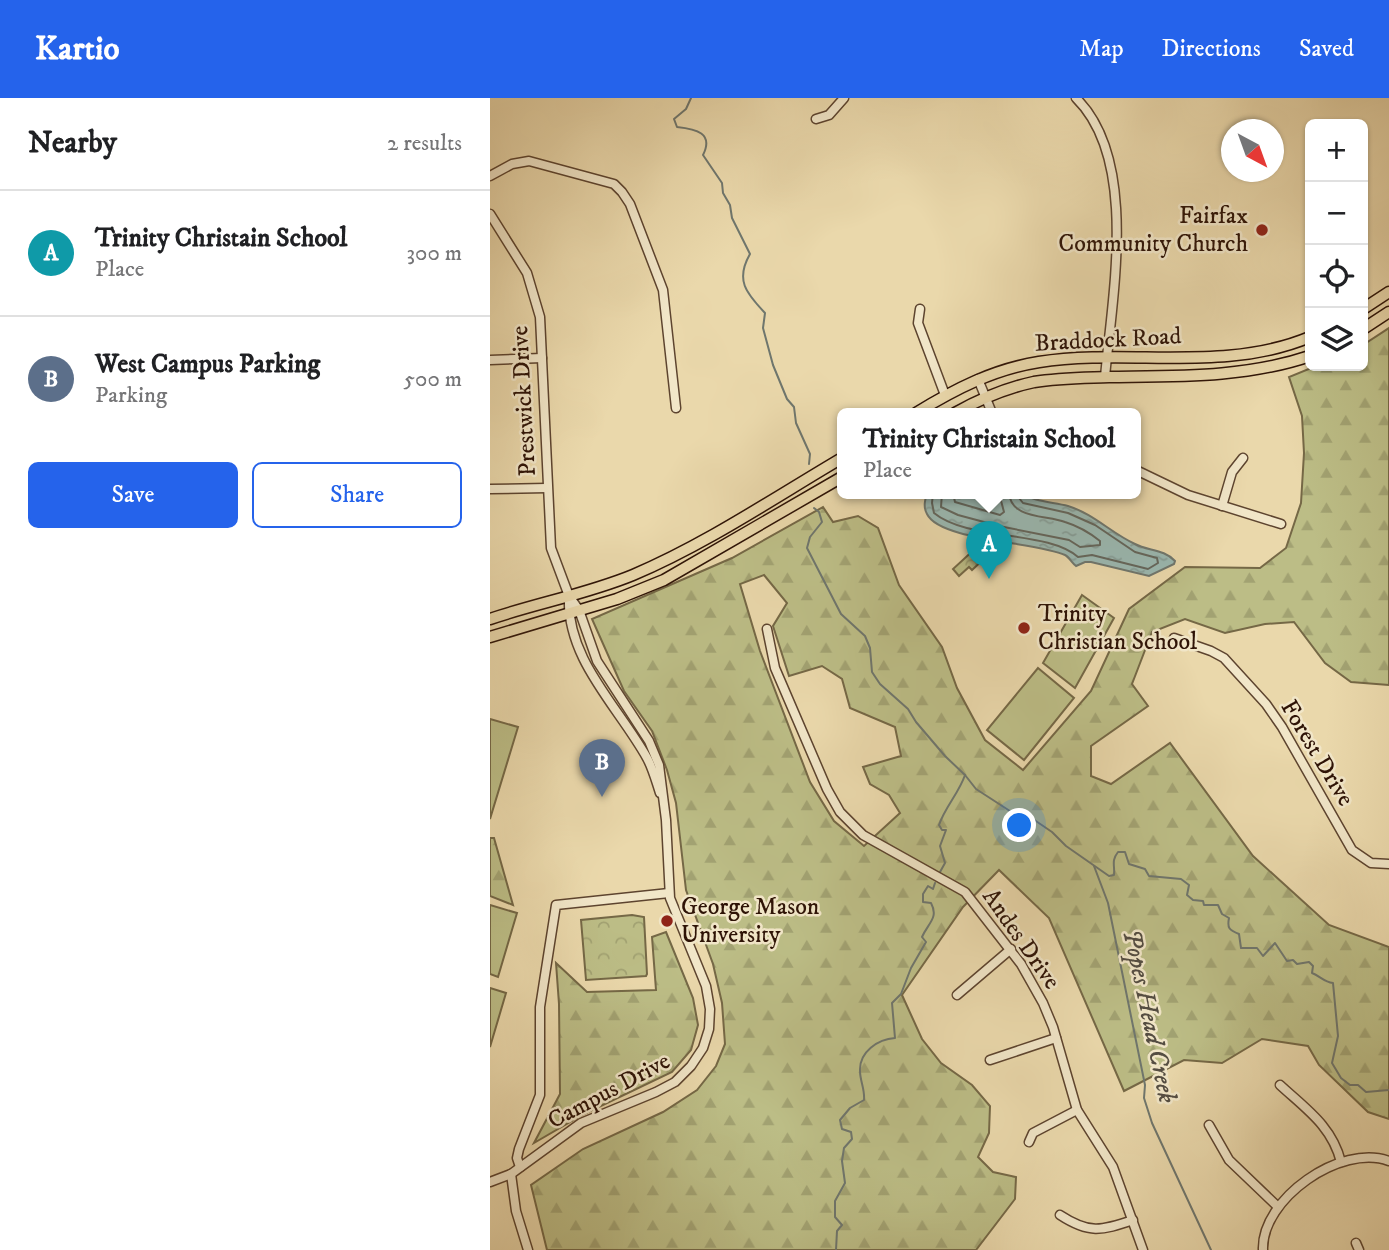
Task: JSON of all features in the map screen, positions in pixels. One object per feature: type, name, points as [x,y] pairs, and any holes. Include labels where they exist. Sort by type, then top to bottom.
[{"type":"main road","points":[[1365,308],[1389,292]]},
{"type":"main road","points":[[1368,326],[1389,312]]},
{"type":"main road","name":"Braddock Road","points":[[925,408],[978,379],[1006,369],[1039,362],[1107,357],[1230,356],[1273,349],[1305,339]]},
{"type":"main road","name":"Braddock Road","points":[[965,408],[985,398],[1034,382],[1072,378],[1234,373],[1274,367],[1305,357]]},
{"type":"main road","points":[[490,620],[629,577],[673,557],[837,461]]},
{"type":"main road","points":[[490,637],[664,580],[837,480]]},
{"type":"street","points":[[816,119],[829,115],[844,98]]},
{"type":"street","points":[[1076,98],[1100,131],[1113,185],[1116,250],[1105,377]]},
{"type":"street","points":[[490,176],[512,164],[535,162],[614,184],[622,191],[631,204],[663,290],[676,408]]},
{"type":"street","name":"Prestwick Drive","points":[[490,214],[521,262],[540,317],[551,548],[569,596]]},
{"type":"street","points":[[920,309],[918,323],[945,396]]},
{"type":"street","points":[[490,360],[542,358]]},
{"type":"street","points":[[978,379],[990,408]]},
{"type":"street","points":[[1222,506],[1232,472],[1243,458]]},
{"type":"street","points":[[1141,472],[1188,495],[1281,524]]},
{"type":"street","points":[[490,489],[547,488]]},
{"type":"street","name":"Campus Drive","points":[[490,1182],[511,1174],[581,1123],[666,1088],[698,1058],[709,1029],[709,998],[706,986],[673,912],[669,892],[664,804],[647,758],[586,662],[569,596]]},
{"type":"street","name":"Andes Drive","points":[[767,629],[775,668],[827,789],[840,812],[863,835],[965,892],[1031,980],[1056,1038],[1077,1110],[1113,1167],[1143,1250]]},
{"type":"street","name":"Forest Drive","points":[[1174,638],[1217,654],[1230,665],[1266,704],[1281,725],[1352,850],[1371,863],[1389,864]]},
{"type":"street","points":[[520,1167],[517,1158],[540,1094],[540,1007],[556,905],[669,892]]},
{"type":"street","points":[[957,995],[1010,949]]},
{"type":"street","points":[[990,1060],[1056,1038]]},
{"type":"street","points":[[1280,1084],[1329,1132],[1341,1162]]},
{"type":"street","points":[[1029,1142],[1033,1133],[1077,1110]]},
{"type":"street","points":[[1209,1125],[1229,1160],[1278,1207]]},
{"type":"street","points":[[1263,1250],[1266,1229],[1278,1207],[1313,1175],[1341,1162],[1368,1157],[1389,1161]]},
{"type":"street","points":[[511,1174],[516,1212],[528,1250]]},
{"type":"street","points":[[1060,1215],[1091,1230],[1107,1229],[1133,1220]]},
{"type":"green space","points":[[1389,328],[1389,685],[1351,682],[1325,663],[1294,622],[1265,624],[1225,633],[1185,619],[1152,632],[1132,684],[1148,706],[1091,746],[1091,776],[1111,784],[1170,743],[1253,856],[1329,925],[1389,947],[1389,1119],[1368,1112],[1319,1065],[1308,1046],[1262,1039],[1222,1063],[1184,1060],[1124,1091],[1049,918],[999,870],[963,907],[902,995],[922,1039],[941,1063],[972,1085],[990,1106],[989,1133],[978,1157],[993,1172],[1016,1177],[1015,1199],[976,1250],[547,1250],[531,1185],[583,1149],[663,1112],[697,1090],[716,1066],[725,1044],[722,1003],[713,964],[686,890],[676,803],[667,770],[652,731],[624,691],[592,619],[732,558],[823,507],[833,522],[858,516],[878,528],[899,585],[942,647],[957,688],[985,740],[1023,770],[1091,691],[1129,609],[1185,567],[1260,568],[1286,548],[1301,503],[1304,453],[1302,416],[1289,377],[1305,370],[1368,371],[1368,342]],"holes":[[[764,575],[787,603],[773,626],[789,676],[822,666],[842,679],[850,708],[895,727],[901,756],[863,767],[870,784],[889,795],[900,813],[864,846],[834,821],[810,782],[760,651],[740,584]]]},
{"type":"green space","points":[[977,547],[986,557],[972,570],[969,567],[959,576],[953,569]]},
{"type":"green space","points":[[1082,595],[1114,618],[1075,688],[1043,663]]},
{"type":"green space","points":[[1038,668],[1074,698],[1024,760],[987,730]]},
{"type":"green space","points":[[490,719],[518,727],[490,819]]},
{"type":"green space","points":[[490,838],[494,838],[513,905],[490,896]]},
{"type":"green space","points":[[490,905],[517,913],[498,977],[490,974]]},
{"type":"green space","points":[[632,915],[644,917],[646,976],[586,980],[581,920]]},
{"type":"green space","points":[[666,932],[693,998],[698,1025],[691,1050],[672,1072],[584,1114],[534,1143],[560,1094],[556,963],[587,992],[656,990],[652,937]]},
{"type":"green space","points":[[490,988],[506,993],[490,1047]]},
{"type":"water","points":[[926,499],[1035,499],[1068,506],[1126,540],[1166,554],[1175,561],[1149,576],[1091,562],[1076,566],[1066,556],[1052,551],[950,530],[936,523],[927,514]]},
{"type":"waterway","name":"Popes Head Creek","points":[[691,98],[686,109],[674,119],[677,127],[691,129],[705,137],[706,148],[703,155],[722,183],[732,218],[750,254],[743,271],[743,279],[748,292],[765,313],[763,328],[773,365],[787,399],[794,407],[796,423],[810,454],[809,464]]},
{"type":"waterway","name":"Popes Head Creek","points":[[814,508],[819,512],[822,522],[810,537],[807,548],[841,614],[865,636],[870,648],[872,672],[880,684],[908,709],[916,722],[976,789],[1013,813],[1030,817],[1109,876],[1114,875],[1116,855],[1118,852],[1125,852],[1129,864],[1145,869],[1149,876],[1181,879],[1189,885],[1187,895],[1193,900],[1203,901],[1204,905],[1218,905],[1222,914],[1229,918],[1230,928],[1239,934],[1241,948],[1257,948],[1263,956],[1275,943],[1287,961],[1293,960],[1297,964],[1309,962],[1313,966],[1312,973],[1333,983],[1338,1036],[1332,1063],[1341,1078],[1350,1085],[1358,1085],[1366,1092],[1389,1090]]},
{"type":"waterway","points":[[940,872],[945,863],[940,846],[946,830],[942,830],[939,825],[965,775]]},
{"type":"waterway","name":"Popes Head Creek","points":[[1094,866],[1108,903],[1145,1085],[1144,1098],[1152,1123],[1211,1250]]},
{"type":"waterway","points":[[836,1250],[837,1231],[842,1225],[835,1217],[835,1201],[845,1183],[842,1161],[844,1148],[852,1139],[851,1132],[842,1129],[840,1120],[850,1108],[864,1100],[860,1071],[866,1052],[882,1041],[895,1038],[892,1003],[901,994],[911,968],[926,942],[922,937],[934,913],[931,903],[923,902],[923,894],[928,886],[933,889],[935,883]]},
{"type":"place","name":"Fairfax Community Church","points":[[1262,230]]},
{"type":"place","name":"Trinity Christain School","points":[[989,579]]},
{"type":"place","name":"Trinity Christian School","points":[[1024,628]]},
{"type":"place","name":"West Campus Parking","points":[[602,797]]},
{"type":"place","name":"George Mason University","points":[[667,921]]}]
